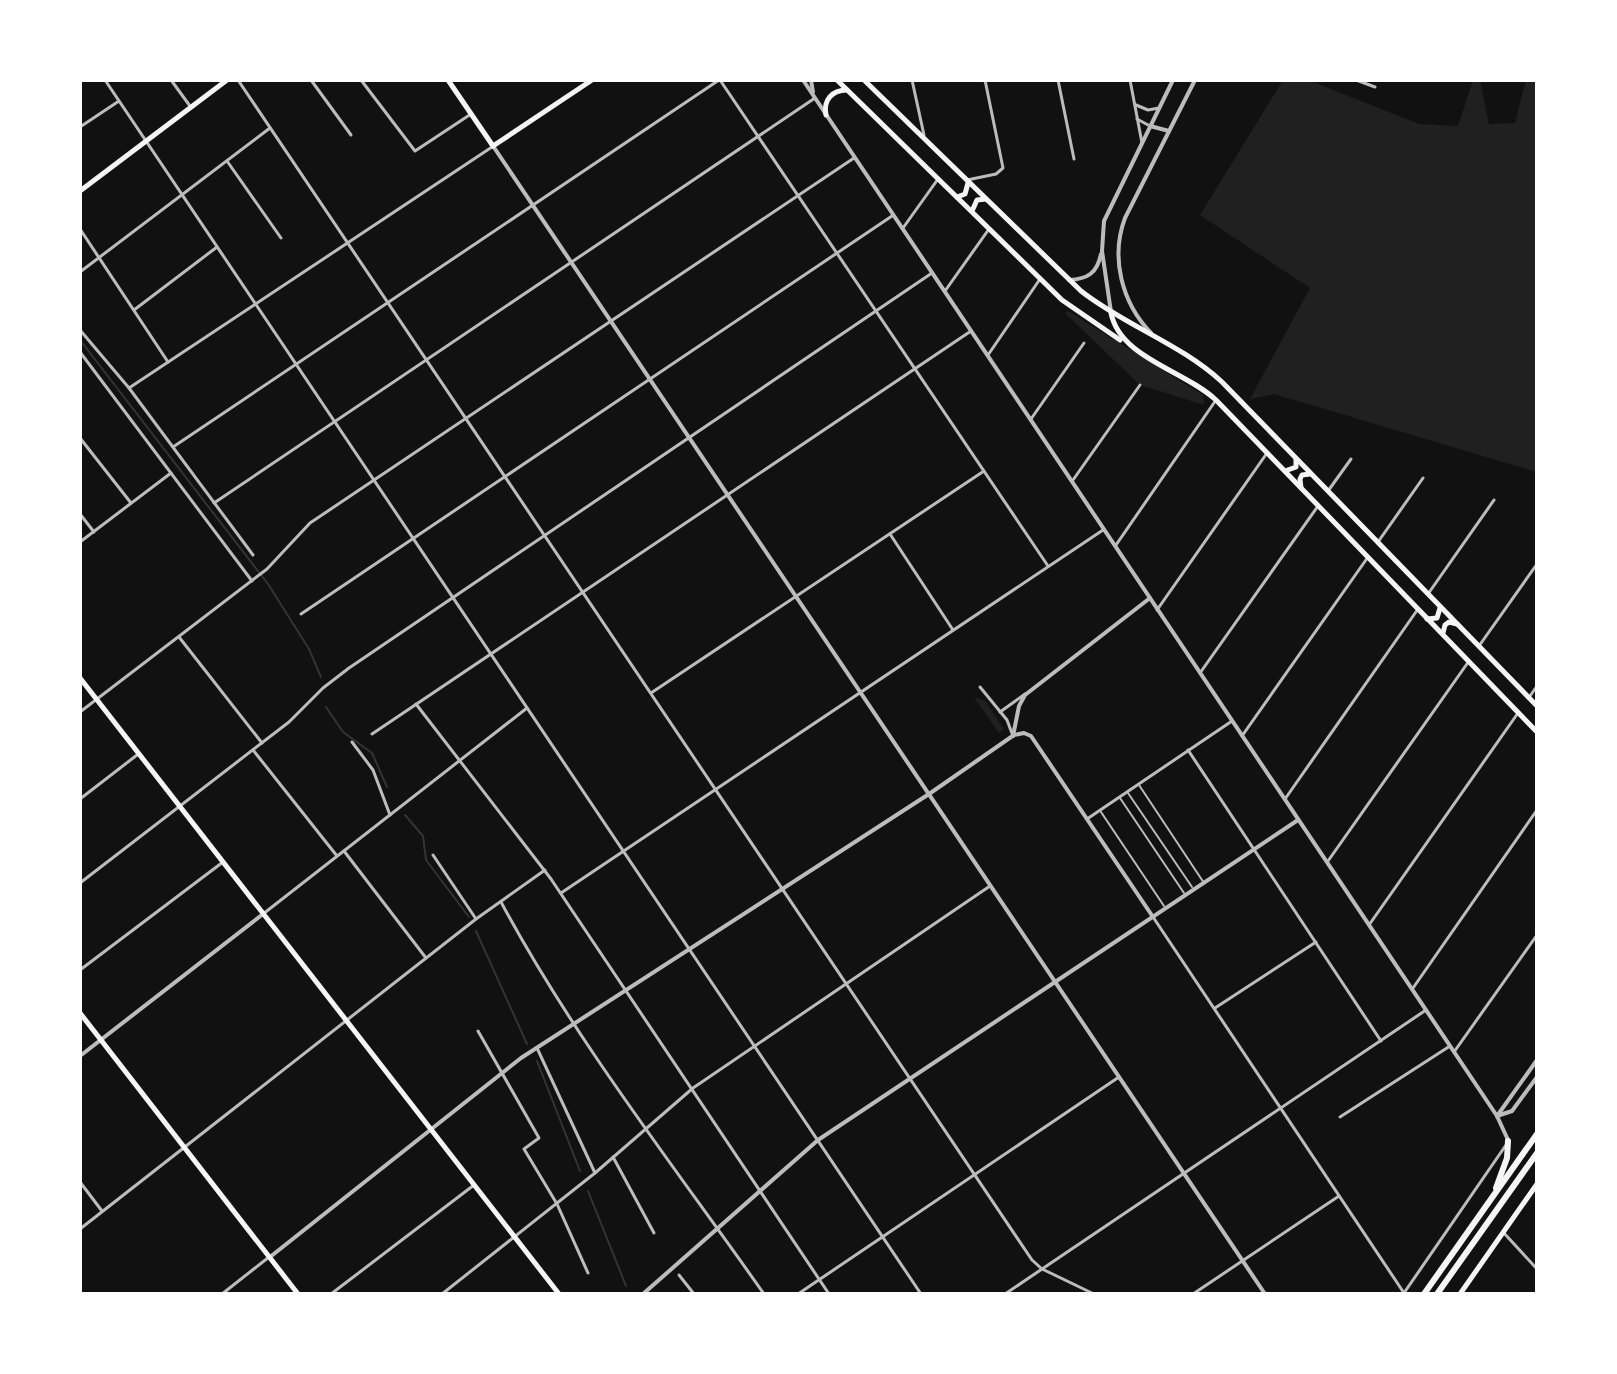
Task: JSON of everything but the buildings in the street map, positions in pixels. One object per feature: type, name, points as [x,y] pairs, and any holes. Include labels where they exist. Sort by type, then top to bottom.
[{"type":"highway","points":[[1424,1294],[1537,1134]]},
{"type":"highway","points":[[1492,1197],[1507,1158],[1508,1141]]},
{"type":"highway","points":[[1437,1294],[1537,1153]]},
{"type":"main road","points":[[80,191],[227,80]]},
{"type":"main road","points":[[448,80],[493,146],[592,80]]},
{"type":"main road","points":[[837,80],[1072,308],[1216,400],[1537,732]]},
{"type":"main road","points":[[864,80],[1069,280],[1111,312],[1214,374],[1537,706]]},
{"type":"main road","points":[[826,115],[826,102],[830,96],[847,90]]},
{"type":"main road","points":[[956,197],[968,190],[967,180]]},
{"type":"main road","points":[[972,213],[974,203],[987,200]]},
{"type":"main road","points":[[1111,312],[1116,331],[1127,345]]},
{"type":"main road","points":[[1284,471],[1296,467],[1296,459]]},
{"type":"main road","points":[[1301,488],[1300,479],[1306,473],[1311,474]]},
{"type":"main road","points":[[1426,618],[1434,620],[1440,615],[1437,604]]},
{"type":"main road","points":[[1446,638],[1445,625],[1458,624]]},
{"type":"main road","points":[[80,678],[559,1294]]},
{"type":"main road","points":[[80,1013],[298,1294]]},
{"type":"main road","points":[[1460,1294],[1537,1184]]},
{"type":"street","points":[[105,80],[921,1294]]},
{"type":"street","points":[[171,80],[191,108]]},
{"type":"street","points":[[238,80],[1032,1260],[1042,1269],[1094,1294]]},
{"type":"street","points":[[311,80],[351,135]]},
{"type":"street","points":[[361,80],[415,151],[471,114]]},
{"type":"street","points":[[173,447],[720,80],[1048,566]]},
{"type":"street","points":[[222,1294],[500,1074],[1020,733],[1031,736],[1403,1294],[1508,1141],[1497,1116],[803,80]]},
{"type":"street","points":[[811,80],[815,98]]},
{"type":"street","points":[[912,80],[924,138]]},
{"type":"street","points":[[967,180],[996,174],[1003,168],[985,80]]},
{"type":"street","points":[[1058,80],[1074,159]]},
{"type":"street","points":[[1130,80],[1142,143]]},
{"type":"street","points":[[1069,280],[1092,274],[1099,264],[1104,221],[1173,80]]},
{"type":"street","points":[[1159,340],[1132,308],[1123,285],[1118,252],[1125,218],[1195,80]]},
{"type":"street","points":[[1356,80],[1375,87]]},
{"type":"street","points":[[214,503],[815,98]]},
{"type":"street","points":[[80,127],[119,101]]},
{"type":"street","points":[[1134,103],[1142,109],[1159,108]]},
{"type":"street","points":[[910,125],[920,117]]},
{"type":"street","points":[[1137,119],[1169,131]]},
{"type":"street","points":[[80,272],[270,128]]},
{"type":"street","points":[[129,388],[493,146],[1265,1294]]},
{"type":"street","points":[[80,712],[267,569],[304,528],[854,158]]},
{"type":"street","points":[[227,161],[281,238]]},
{"type":"street","points":[[903,229],[938,179]]},
{"type":"street","points":[[301,614],[893,216]]},
{"type":"street","points":[[80,229],[168,362]]},
{"type":"street","points":[[945,292],[989,229]]},
{"type":"street","points":[[134,310],[217,247]]},
{"type":"street","points":[[1102,251],[1111,312]]},
{"type":"street","points":[[80,883],[296,716],[323,688],[932,273]]},
{"type":"street","points":[[987,356],[1040,279]]},
{"type":"street","points":[[80,330],[129,388],[253,555]]},
{"type":"street","points":[[372,734],[971,331]]},
{"type":"street","points":[[1030,419],[1084,343]]},
{"type":"street","points":[[80,354],[252,581]]},
{"type":"street","points":[[1072,482],[1140,385]]},
{"type":"street","points":[[1115,547],[1216,400]]},
{"type":"street","points":[[80,438],[131,503]]},
{"type":"street","points":[[1157,610],[1267,453]]},
{"type":"street","points":[[1328,491],[1351,459]]},
{"type":"street","points":[[651,693],[984,471]]},
{"type":"street","points":[[80,542],[171,473]]},
{"type":"street","points":[[1378,542],[1423,478]]},
{"type":"street","points":[[1428,594],[1494,500]]},
{"type":"street","points":[[1200,673],[1318,505]]},
{"type":"street","points":[[80,514],[94,532]]},
{"type":"street","points":[[561,893],[1103,529]]},
{"type":"street","points":[[890,534],[953,630]]},
{"type":"street","points":[[1242,736],[1368,557]]},
{"type":"street","points":[[1479,646],[1537,564]]},
{"type":"street","points":[[1000,712],[1150,598]]},
{"type":"street","points":[[1285,799],[1418,609]]},
{"type":"street","points":[[179,637],[262,743]]},
{"type":"street","points":[[1327,862],[1469,661]]},
{"type":"street","points":[[1529,698],[1537,686]]},
{"type":"street","points":[[980,687],[1007,720],[1013,736]]},
{"type":"street","points":[[1013,736],[1022,700],[1031,690]]},
{"type":"street","points":[[416,704],[545,870],[829,1294]]},
{"type":"street","points":[[80,1056],[527,708]]},
{"type":"street","points":[[1369,925],[1518,713]]},
{"type":"street","points":[[1087,819],[1232,721]]},
{"type":"street","points":[[352,742],[373,770],[390,815]]},
{"type":"street","points":[[253,750],[337,856]]},
{"type":"street","points":[[1188,750],[1381,1041]]},
{"type":"street","points":[[80,799],[139,754]]},
{"type":"street","points":[[1412,989],[1537,810]]},
{"type":"street","points":[[643,1294],[818,1140],[1298,820]]},
{"type":"street","points":[[344,851],[426,958]]},
{"type":"street","points":[[433,855],[476,919]]},
{"type":"street","points":[[80,970],[223,862]]},
{"type":"street","points":[[80,1229],[476,919],[545,870]]},
{"type":"street","points":[[442,1294],[516,1238],[693,1088],[990,885]]},
{"type":"street","points":[[500,902],[532,960],[574,1025],[764,1294]]},
{"type":"street","points":[[1454,1052],[1537,935]]},
{"type":"street","points":[[1214,1009],[1316,942]]},
{"type":"street","points":[[1005,1294],[1426,1010]]},
{"type":"street","points":[[478,1031],[539,1138],[524,1149],[557,1204],[588,1273]]},
{"type":"street","points":[[1340,1117],[1450,1046]]},
{"type":"street","points":[[537,1048],[595,1173]]},
{"type":"street","points":[[1497,1116],[1537,1060]]},
{"type":"street","points":[[798,1294],[1119,1077]]},
{"type":"street","points":[[1497,1116],[1512,1111],[1537,1077]]},
{"type":"street","points":[[613,1157],[654,1233]]},
{"type":"street","points":[[80,1182],[102,1211]]},
{"type":"street","points":[[331,1294],[474,1185]]},
{"type":"street","points":[[1193,1294],[1339,1196]]},
{"type":"street","points":[[1503,1232],[1537,1269]]},
{"type":"street","points":[[679,1275],[694,1294]]},
{"type":"lane","points":[[1139,784],[1204,883]]},
{"type":"lane","points":[[1128,792],[1193,890]]},
{"type":"lane","points":[[1120,797],[1185,895]]},
{"type":"lane","points":[[1100,811],[1165,909]]},
{"type":"shaded area","points":[[1283,80],[1308,80],[1419,124],[1458,126],[1473,80],[1480,80],[1489,124],[1515,123],[1526,80],[1537,80],[1537,472],[1274,394],[1250,399],[1310,288],[1200,215]]},
{"type":"shaded area","points":[[1068,311],[1203,395],[1204,405],[1140,385],[1066,314]]},
{"type":"shaded area","points":[[974,697],[985,701],[1004,729],[999,733]]},
{"type":"waterway","points":[[80,340],[268,584],[309,649],[321,677]]},
{"type":"waterway","points":[[326,707],[343,732],[372,753],[387,787]]},
{"type":"waterway","points":[[405,815],[423,836],[426,860],[469,917]]},
{"type":"waterway","points":[[476,931],[527,1044]]},
{"type":"waterway","points":[[537,1061],[580,1171]]},
{"type":"waterway","points":[[588,1191],[626,1286]]}]
